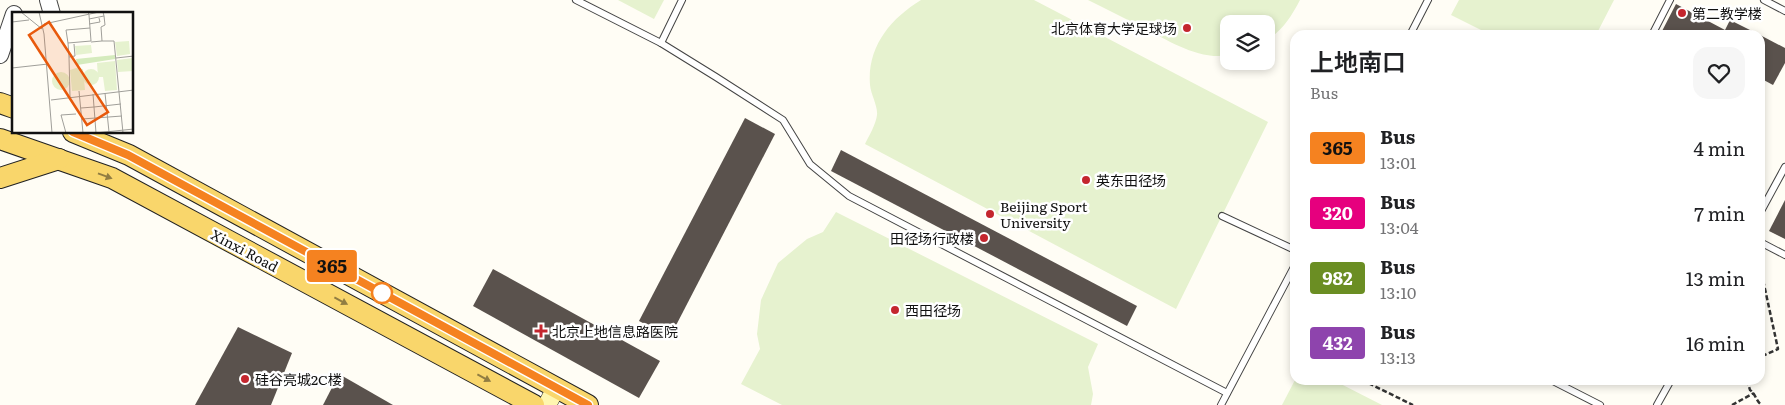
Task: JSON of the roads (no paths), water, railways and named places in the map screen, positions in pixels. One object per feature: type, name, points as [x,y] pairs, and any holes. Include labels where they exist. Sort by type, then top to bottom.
[{"type":"main road","points":[[0,103],[12,107]]},
{"type":"main road","name":"Xinxi Road","points":[[83,135],[137,160],[567,400]]},
{"type":"main road","name":"Xinxi Road","points":[[0,139],[112,178],[534,405]]},
{"type":"main road","points":[[0,178],[59,159]]},
{"type":"street","points":[[0,55],[12,20]]},
{"type":"lane","points":[[576,0],[661,43],[783,120],[810,164],[849,196],[1227,393]]},
{"type":"lane","points":[[661,43],[682,0]]},
{"type":"lane","points":[[1413,30],[1428,0]]},
{"type":"lane","points":[[1655,30],[1670,0]]},
{"type":"lane","points":[[1764,0],[1785,11]]},
{"type":"lane","points":[[1765,204],[1785,167]]},
{"type":"lane","points":[[1222,216],[1290,248]]},
{"type":"lane","points":[[1765,245],[1785,255]]},
{"type":"lane","points":[[1221,405],[1290,275]]},
{"type":"lane","points":[[1561,385],[1600,405]]},
{"type":"lane","points":[[1657,405],[1668,385]]},
{"type":"place","name":"第二教学楼","points":[[1682,13]]},
{"type":"place","name":"北京体育大学足球场","points":[[1187,28]]},
{"type":"place","name":"英东田径场","points":[[1086,180]]},
{"type":"place","name":"Beijing Sport University","points":[[990,214]]},
{"type":"place","name":"田径场行政楼","points":[[984,238]]},
{"type":"place","name":"西田径场","points":[[895,310]]},
{"type":"place","name":"北京上地信息路医院","points":[[541,331]]},
{"type":"place","name":"硅谷亮城2C楼","points":[[245,379]]}]
